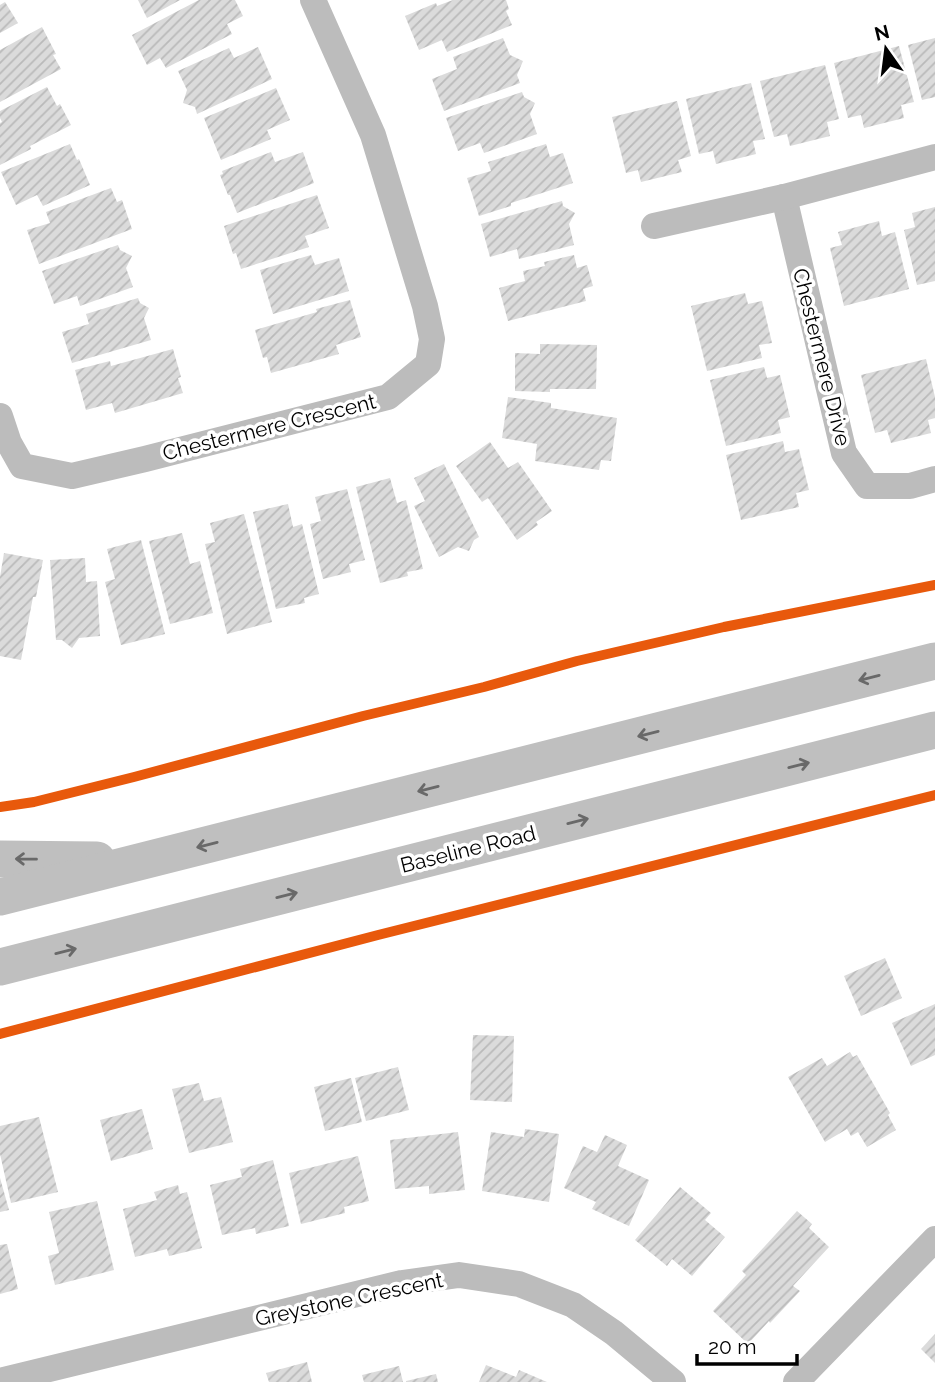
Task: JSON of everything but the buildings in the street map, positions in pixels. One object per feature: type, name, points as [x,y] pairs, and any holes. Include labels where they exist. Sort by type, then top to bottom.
[{"type":"main road","points":[[0,897],[935,661]]},
{"type":"main road","name":"Baseline Road","points":[[0,967],[935,730]]},
{"type":"main road","points":[[0,859],[143,861]]},
{"type":"street","name":"Chestermere Crescent","points":[[0,416],[9,443],[22,466],[72,476],[388,397],[428,364],[432,339],[425,306],[373,135],[313,0]]},
{"type":"street","points":[[654,226],[784,197],[935,157]]},
{"type":"street","name":"Chestermere Drive","points":[[784,197],[844,453],[867,486],[909,486],[935,479]]},
{"type":"street","points":[[796,1382],[935,1239]]},
{"type":"street","name":"Greystone Crescent","points":[[0,1381],[402,1283],[459,1275],[519,1284],[573,1305],[614,1332],[673,1382]]},
{"type":"cycle path","points":[[0,807],[34,802],[134,777],[577,661],[724,627],[935,585]]},
{"type":"cycle path","points":[[0,1034],[378,935],[935,795]]}]
